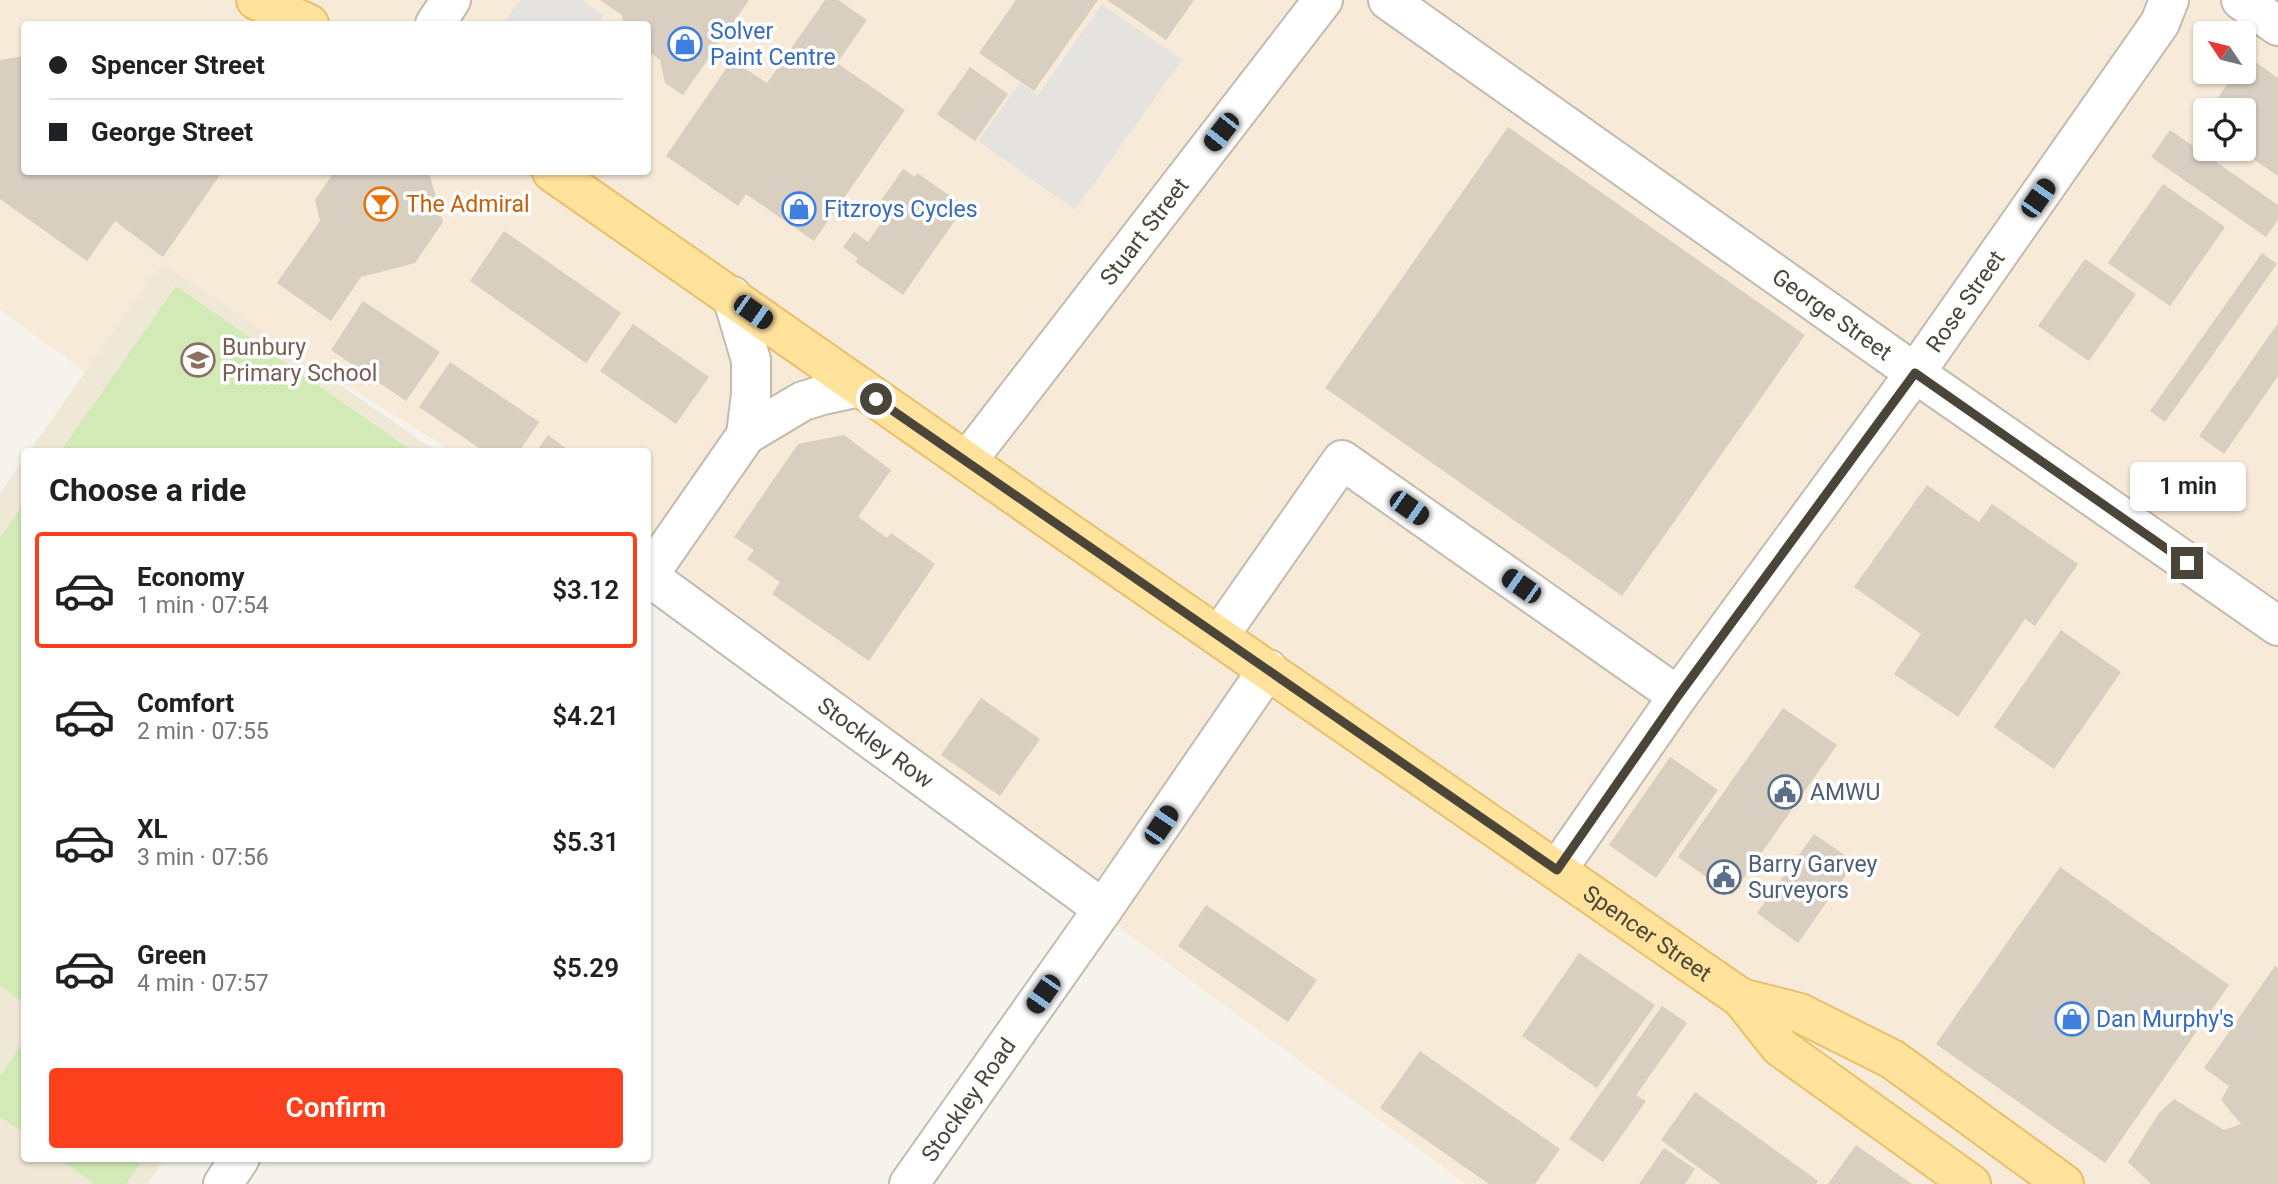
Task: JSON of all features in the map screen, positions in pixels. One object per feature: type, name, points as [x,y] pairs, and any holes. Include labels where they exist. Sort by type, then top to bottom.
[{"type":"main road","points":[[256,0],[302,21]]},
{"type":"main road","name":"Spencer Street","points":[[556,175],[1741,998],[1780,1047],[1971,1184]]},
{"type":"main road","name":"Spencer Street","points":[[1741,998],[1800,1013],[1892,1059],[2064,1184]]},
{"type":"street","points":[[437,21],[451,0]]},
{"type":"street","name":"Stuart Street","points":[[967,461],[1323,0]]},
{"type":"street","name":"George Street","points":[[1388,0],[2278,626]]},
{"type":"street","name":"Rose Street","points":[[1557,870],[1678,696],[1915,373],[2160,23],[2169,0]]},
{"type":"street","points":[[2241,0],[2278,26]]},
{"type":"street","points":[[732,296],[751,360],[751,394],[746,435]]},
{"type":"street","points":[[651,572],[746,435],[803,401],[860,387]]},
{"type":"street","points":[[1219,636],[1342,460],[1678,696]]},
{"type":"street","name":"Stockley Row","points":[[651,578],[1103,909]]},
{"type":"street","name":"Stockley Road","points":[[909,1184],[1268,669]]},
{"type":"street","points":[[223,1184],[237,1162]]},
{"type":"shaded area","points":[[0,0],[2278,0],[2278,1184],[1466,1184],[827,711],[651,589],[651,448],[447,448],[163,272],[88,374],[0,310]]},
{"type":"shaded area","points":[[520,0],[582,0],[604,16],[600,21],[505,21]]},
{"type":"shaded area","points":[[1102,4],[1182,60],[1075,210],[978,141],[1020,83],[1038,95]]},
{"type":"shaded area","name":"Bunbury Primary School","points":[[167,266],[432,448],[32,448],[158,268]]},
{"type":"shaded area","points":[[21,462],[21,1162],[163,1162],[147,1184],[0,1184],[0,493]]},
{"type":"green space","name":"Bunbury Primary School","points":[[176,286],[408,448],[63,448]]},
{"type":"green space","points":[[21,507],[21,1001],[0,986],[0,538]]},
{"type":"green space","points":[[21,1045],[21,1132],[0,1116],[0,1077]]},
{"type":"green space","points":[[63,1162],[141,1162],[126,1184],[95,1184]]},
{"type":"building","points":[[600,0],[749,0],[683,95],[665,83],[660,60],[651,53],[651,21],[623,21],[622,15]]},
{"type":"building","points":[[825,0],[838,0],[867,20],[837,63],[905,110],[814,241],[746,194],[738,206],[666,156],[732,60],[767,83]]},
{"type":"building","points":[[1016,0],[1098,0],[1034,91],[979,53]]},
{"type":"building","points":[[1107,0],[1194,0],[1166,40]]},
{"type":"building","points":[[21,56],[21,175],[220,175],[163,257],[115,221],[87,261],[0,199],[0,60]]},
{"type":"building","points":[[2256,62],[2278,78],[2278,176],[2256,161],[2256,98],[2218,98],[2227,84],[2256,84]]},
{"type":"building","points":[[970,67],[1008,94],[975,141],[937,114]]},
{"type":"building","points":[[1508,127],[1805,335],[1622,596],[1325,388]]},
{"type":"building","points":[[2170,130],[2193,146],[2193,161],[2215,161],[2278,205],[2278,220],[2266,237],[2151,157]]},
{"type":"building","points":[[903,169],[915,177],[917,173],[965,206],[903,295],[855,262],[858,258],[843,247],[854,232],[868,242],[888,213],[877,206]]},
{"type":"building","points":[[332,175],[428,175],[443,222],[415,263],[361,277],[331,321],[277,283],[320,221],[315,200]]},
{"type":"building","points":[[2163,184],[2225,227],[2170,306],[2108,263]]},
{"type":"building","points":[[504,231],[621,313],[586,363],[470,281]]},
{"type":"building","points":[[2262,253],[2277,264],[2165,422],[2150,411]]},
{"type":"building","points":[[2085,259],[2136,294],[2089,361],[2038,326]]},
{"type":"building","points":[[363,301],[440,352],[406,401],[331,350]]},
{"type":"building","points":[[2278,323],[2278,376],[2224,454],[2199,436]]},
{"type":"building","points":[[633,324],[709,377],[676,424],[600,371]]},
{"type":"building","points":[[450,362],[539,422],[522,448],[479,448],[419,407]]},
{"type":"building","points":[[548,435],[566,448],[539,448]]},
{"type":"building","points":[[844,435],[891,470],[858,517],[887,538],[891,533],[935,564],[869,661],[772,594],[780,582],[747,559],[754,550],[734,537],[798,444]]},
{"type":"building","points":[[1927,485],[1979,522],[1992,504],[2078,564],[2035,626],[2025,619],[1958,717],[1894,674],[1921,634],[1854,587]]},
{"type":"building","points":[[2061,630],[2121,672],[2054,769],[1994,727]]},
{"type":"building","points":[[981,698],[1040,739],[1000,796],[941,755]]},
{"type":"building","points":[[1783,708],[1837,745],[1732,895],[1678,857]]},
{"type":"building","points":[[1670,757],[1718,790],[1656,878],[1609,845]]},
{"type":"building","points":[[1814,834],[1855,862],[1798,943],[1757,913]]},
{"type":"building","points":[[2060,867],[2229,985],[2105,1163],[1936,1044]]},
{"type":"building","points":[[1206,905],[1317,980],[1288,1022],[1178,946]]},
{"type":"building","points":[[1579,953],[1655,1005],[1597,1088],[1522,1036]]},
{"type":"building","points":[[2275,966],[2278,968],[2278,1184],[2151,1184],[2128,1162],[2159,1113],[2174,1099],[2224,1130],[2241,1124],[2221,1100],[2229,1086],[2204,1068]]},
{"type":"building","points":[[1662,1006],[1687,1023],[1636,1095],[1646,1101],[1603,1162],[1569,1139]]},
{"type":"building","points":[[1420,1051],[1560,1149],[1535,1184],[1489,1184],[1380,1108]]},
{"type":"building","points":[[1695,1092],[1818,1181],[1816,1184],[1721,1184],[1661,1140]]},
{"type":"building","points":[[1856,1145],[1899,1175],[1912,1184],[1828,1184]]},
{"type":"building","points":[[1664,1148],[1695,1169],[1685,1184],[1639,1184]]},
{"type":"place","name":"Solver Paint Centre","points":[[685,44]]},
{"type":"place","name":"The Admiral","points":[[381,204]]},
{"type":"place","name":"Fitzroys Cycles","points":[[799,209]]},
{"type":"place","name":"Bunbury Primary School","points":[[198,360]]},
{"type":"place","name":"AMWU","points":[[1785,792]]},
{"type":"place","name":"Barry Garvey Surveyors","points":[[1724,877]]},
{"type":"place","name":"Dan Murphy's","points":[[2072,1019]]},
{"type":"route","points":[[876,399],[1557,870],[1678,696],[1915,373],[2187,563]]}]
